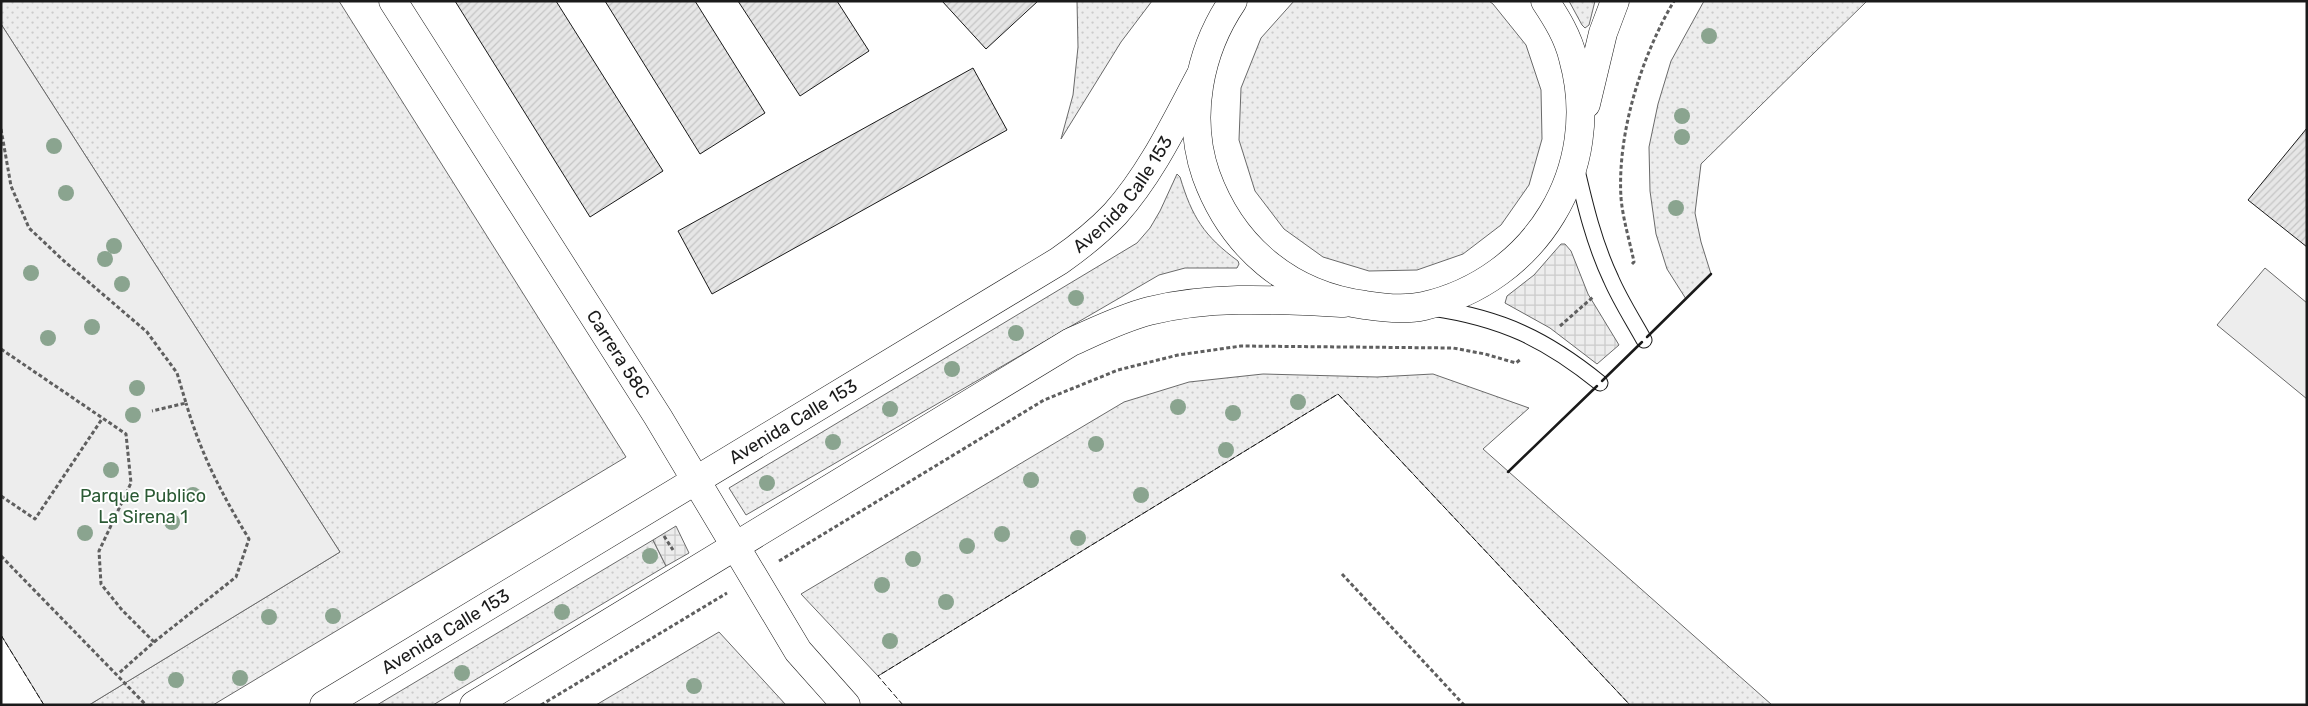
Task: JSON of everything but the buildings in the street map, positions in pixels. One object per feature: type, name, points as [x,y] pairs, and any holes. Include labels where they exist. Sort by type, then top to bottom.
[{"type":"main road","name":"Carrera 58C","points":[[393,1],[658,417],[734,547],[798,651],[846,705]]},
{"type":"main road","points":[[1234,1],[1222,18],[1209,46],[1200,76],[1196,118],[1201,160],[1220,208],[1238,236],[1268,266],[1304,289],[1344,302]]},
{"type":"main road","points":[[1545,1],[1561,26],[1573,57],[1580,91],[1581,124]]},
{"type":"main road","points":[[474,705],[1071,342],[1120,320],[1149,311],[1211,302],[1249,299],[1344,302],[1383,308],[1423,306],[1465,292],[1503,269],[1535,240],[1559,204],[1575,163],[1581,124],[1603,33],[1615,1]]},
{"type":"main road","name":"Avenida Calle 153","points":[[324,705],[1059,262],[1088,240],[1116,212],[1166,140],[1200,76]]},
{"type":"lane","points":[[1575,163],[1590,224],[1603,262],[1644,340]]},
{"type":"lane","points":[[1423,306],[1464,312],[1504,324],[1542,341],[1600,383]]},
{"type":"path","points":[[1634,262],[1621,199],[1622,149],[1647,56],[1674,1]]},
{"type":"path","points":[[1,128],[11,186],[29,228],[64,261],[147,332],[177,373],[197,441],[220,490],[249,540],[236,577],[154,642],[118,674]]},
{"type":"path","points":[[1554,331],[1591,299]]},
{"type":"path","points":[[799,549],[1044,400],[1118,370],[1178,355],[1241,346],[1453,348],[1486,354],[1516,363]]},
{"type":"path","points":[[1,350],[126,434],[131,484],[99,551],[101,584],[122,610],[154,642]]},
{"type":"path","points":[[152,411],[186,403]]},
{"type":"path","points":[[1,496],[35,519],[103,419]]},
{"type":"path","points":[[1,556],[118,674],[146,705]]},
{"type":"path","points":[[1342,574],[1464,705]]},
{"type":"path","points":[[541,705],[706,605]]},
{"type":"shaded area","points":[[1,1],[339,1],[626,457],[213,705],[89,705],[340,552],[1,24]]},
{"type":"shaded area","points":[[1077,1],[1152,1],[1121,42],[1061,139],[1073,95],[1078,47]]},
{"type":"shaded area","points":[[1294,1],[1489,1],[1493,4],[1526,45],[1541,90],[1542,139],[1529,185],[1501,225],[1463,254],[1417,270],[1369,271],[1323,257],[1284,229],[1255,191],[1239,140],[1241,88],[1261,38]]},
{"type":"shaded area","points":[[1569,1],[1595,1],[1589,25],[1585,28],[1582,25]]},
{"type":"shaded area","points":[[1704,1],[1867,1],[1701,164],[1695,213],[1701,242],[1711,274],[1686,299],[1667,269],[1656,234],[1650,191],[1649,147],[1658,104],[1671,61]]},
{"type":"shaded area","name":"Parque Publico La Sirena 1","points":[[1,24],[340,552],[89,705],[44,705],[1,635]]},
{"type":"shaded area","points":[[1177,174],[1201,225],[1216,243],[1238,261],[1237,268],[1185,268],[1159,275],[746,515],[729,488],[1137,243],[1150,228],[1160,211]]},
{"type":"shaded area","points":[[1561,244],[1565,244],[1571,251],[1588,294],[1619,345],[1597,364],[1550,328],[1505,303],[1507,296],[1534,275]]},
{"type":"shaded area","points":[[2265,268],[2307,303],[2307,399],[2217,325]]},
{"type":"shaded area","points":[[1263,374],[1377,377],[1433,374],[1529,408],[1483,449],[1772,705],[1630,705],[1338,394],[878,676],[801,594],[1124,402],[1189,382]]},
{"type":"shaded area","points":[[676,526],[689,553],[666,566],[653,540]]},
{"type":"shaded area","points":[[653,540],[666,566],[433,705],[377,705]]},
{"type":"shaded area","points":[[719,632],[786,705],[596,705]]},
{"type":"fence","points":[[903,705],[878,676],[1338,394],[1630,705]]},
{"type":"fence","points":[[1,635],[44,705]]},
{"type":"wall","points":[[1647,337],[1711,274]]},
{"type":"wall","points":[[1602,381],[1642,342]]},
{"type":"wall","points":[[1508,472],[1597,386]]}]
